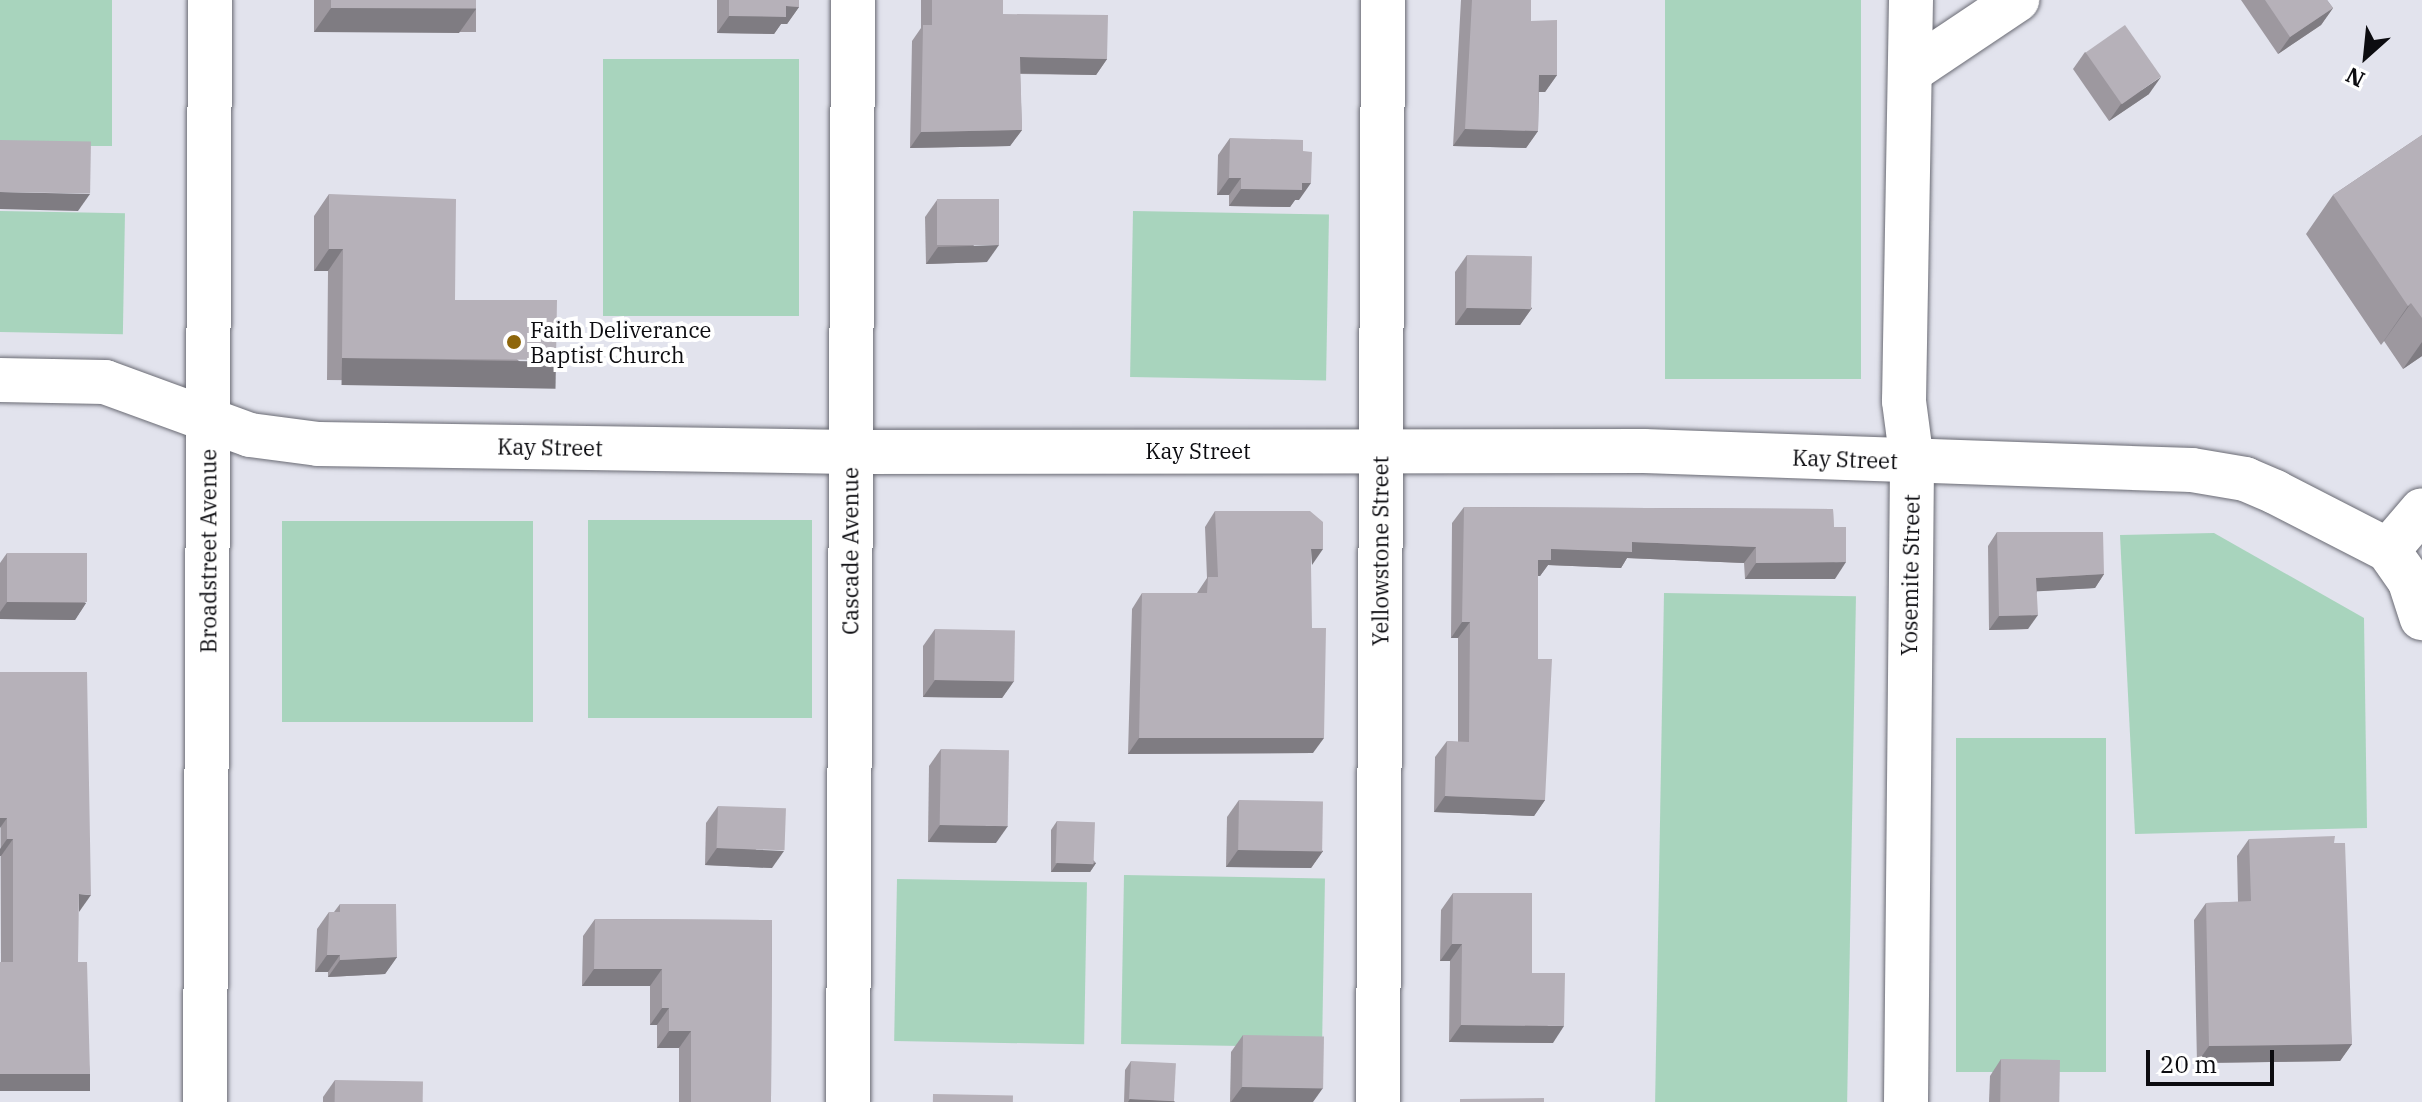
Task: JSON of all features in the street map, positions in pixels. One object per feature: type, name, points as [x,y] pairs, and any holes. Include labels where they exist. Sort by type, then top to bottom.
[{"type":"street","name":"Broadstreet Avenue","points":[[205,1102],[210,0]]},
{"type":"street","name":"Cascade Avenue","points":[[848,1102],[853,0]]},
{"type":"street","name":"Yellowstone Street","points":[[1378,1102],[1383,0]]},
{"type":"street","name":"Yosemite Street","points":[[1906,1102],[1912,462],[1904,401],[1911,0]]},
{"type":"street","points":[[1911,71],[2017,0]]},
{"type":"street","name":"Kay Street","points":[[0,380],[105,382],[149,394],[208,421],[250,435],[318,444],[851,452],[1644,451],[2192,470],[2245,479],[2388,550]]},
{"type":"street","points":[[2422,510],[2388,550],[2410,582],[2422,618]]},
{"type":"green space","points":[[0,0],[112,0],[112,146],[0,146]]},
{"type":"green space","points":[[1665,0],[1861,0],[1861,379],[1665,379]]},
{"type":"green space","points":[[603,59],[799,59],[799,316],[603,316]]},
{"type":"green space","points":[[0,211],[125,213],[123,334],[0,332]]},
{"type":"green space","points":[[1133,211],[1329,214],[1326,380],[1130,377]]},
{"type":"green space","points":[[588,520],[812,520],[812,718],[588,718]]},
{"type":"green space","points":[[282,521],[533,521],[533,722],[282,722]]},
{"type":"green space","points":[[2214,533],[2364,618],[2367,828],[2135,834],[2120,535]]},
{"type":"green space","points":[[1664,593],[1856,596],[1847,1102],[1655,1102]]},
{"type":"green space","points":[[1956,738],[2106,738],[2106,1072],[1956,1072]]},
{"type":"green space","points":[[1124,875],[1325,879],[1322,1047],[1121,1044]]},
{"type":"green space","points":[[897,879],[1087,882],[1084,1044],[894,1041]]},
{"type":"building","points":[[331,0],[476,0],[476,8],[331,8]]},
{"type":"building","points":[[729,0],[799,0],[799,7],[786,6],[786,17],[729,16]]},
{"type":"building","points":[[932,0],[1003,0],[1003,14],[1108,15],[1107,59],[1020,57],[1022,130],[921,132],[923,25],[932,25]]},
{"type":"building","points":[[1472,0],[1531,0],[1531,21],[1557,20],[1557,75],[1539,75],[1538,131],[1465,129]]},
{"type":"building","points":[[2265,0],[2327,0],[2333,8],[2290,37]]},
{"type":"building","points":[[2125,25],[2161,77],[2122,104],[2086,53]]},
{"type":"building","points":[[2422,135],[2422,318],[2411,303],[2408,306],[2333,195]]},
{"type":"building","points":[[1230,138],[1303,140],[1303,151],[1312,152],[1311,183],[1302,183],[1302,190],[1241,189],[1241,178],[1229,178]]},
{"type":"building","points":[[0,140],[91,142],[90,194],[0,192]]},
{"type":"building","points":[[329,194],[456,199],[455,300],[557,300],[556,360],[342,358],[343,249],[329,249]]},
{"type":"building","points":[[937,199],[999,199],[999,245],[937,245]]},
{"type":"building","points":[[1467,255],[1532,256],[1531,309],[1466,308]]},
{"type":"building","points":[[1464,507],[1833,509],[1834,527],[1846,527],[1846,562],[1756,563],[1756,547],[1632,542],[1632,552],[1551,549],[1551,560],[1538,560],[1538,659],[1552,659],[1545,800],[1445,796],[1447,741],[1469,742],[1470,622],[1462,622]]},
{"type":"building","points":[[1215,511],[1310,511],[1323,522],[1323,549],[1311,549],[1311,628],[1326,628],[1324,738],[1139,738],[1142,593],[1207,593],[1208,577],[1218,577]]},
{"type":"building","points":[[1997,532],[2103,532],[2104,574],[2036,578],[2038,615],[1999,616]]},
{"type":"building","points":[[7,553],[87,553],[87,602],[7,602]]},
{"type":"building","points":[[935,629],[1015,630],[1014,681],[934,680]]},
{"type":"building","points":[[0,672],[87,672],[91,895],[79,894],[78,962],[87,962],[90,1074],[0,1074],[0,962],[13,962],[13,839],[7,839],[7,818],[0,818]]},
{"type":"building","points":[[941,749],[1009,750],[1008,826],[940,825]]},
{"type":"building","points":[[1239,800],[1323,801],[1322,851],[1238,850]]},
{"type":"building","points":[[718,806],[786,808],[784,850],[717,848]]},
{"type":"building","points":[[1057,821],[1095,822],[1094,864],[1056,863]]},
{"type":"building","points":[[2335,836],[2334,843],[2345,843],[2352,1044],[2209,1046],[2206,903],[2251,901],[2249,839]]},
{"type":"building","points":[[1453,893],[1532,893],[1532,973],[1565,973],[1564,1026],[1461,1025],[1462,944],[1452,944]]},
{"type":"building","points":[[340,904],[396,904],[397,957],[340,960],[340,955],[327,955],[329,912],[340,912]]},
{"type":"building","points":[[595,919],[772,920],[771,1102],[691,1102],[691,1031],[669,1031],[669,1008],[662,1008],[662,969],[594,969]]},
{"type":"building","points":[[1243,1035],[1324,1036],[1323,1088],[1242,1087]]},
{"type":"building","points":[[2001,1059],[2060,1060],[2059,1102],[2000,1102]]},
{"type":"building","points":[[1131,1061],[1176,1063],[1174,1101],[1129,1099]]},
{"type":"building","points":[[335,1080],[423,1082],[423,1102],[335,1102]]},
{"type":"building","points":[[933,1094],[1013,1095],[1013,1102],[933,1102]]},
{"type":"building","points":[[1544,1098],[1544,1102],[1460,1102],[1460,1099]]},
{"type":"place","name":"Faith Deliverance Baptist Church","points":[[514,342]]}]
